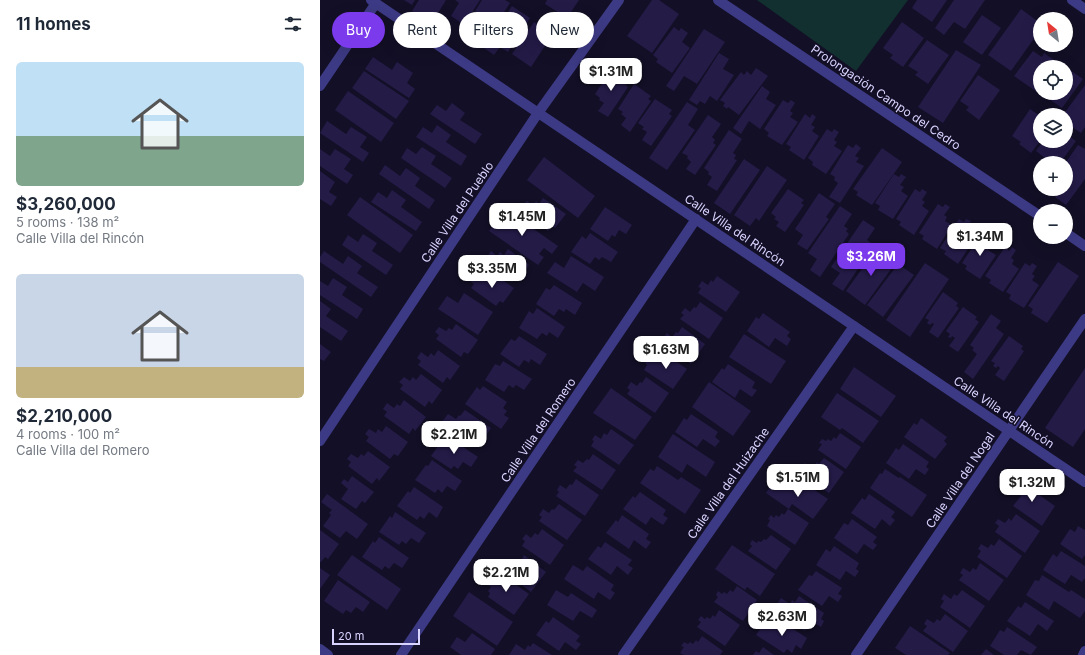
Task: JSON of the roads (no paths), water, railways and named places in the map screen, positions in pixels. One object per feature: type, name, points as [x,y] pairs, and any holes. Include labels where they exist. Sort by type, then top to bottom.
[{"type":"street","name":"Calle Villa del Pueblo","points":[[320,441],[538,113],[619,0]]},
{"type":"street","name":"Prolongación Campo del Cedro","points":[[718,0],[1033,211]]},
{"type":"street","points":[[1072,0],[1085,9]]},
{"type":"street","name":"Calle Villa del Rincón","points":[[373,2],[1085,482]]},
{"type":"street","points":[[320,86],[373,2]]},
{"type":"street","name":"Calle Villa del Romero","points":[[401,655],[696,220]]},
{"type":"street","points":[[1073,238],[1085,246]]},
{"type":"street","name":"Calle Villa del Nogal","points":[[856,655],[1085,319]]},
{"type":"street","name":"Calle Villa del Huizache","points":[[623,655],[854,326]]},
{"type":"street","points":[[320,650],[328,655]]},
{"type":"street","points":[[1083,655],[1085,651]]}]
